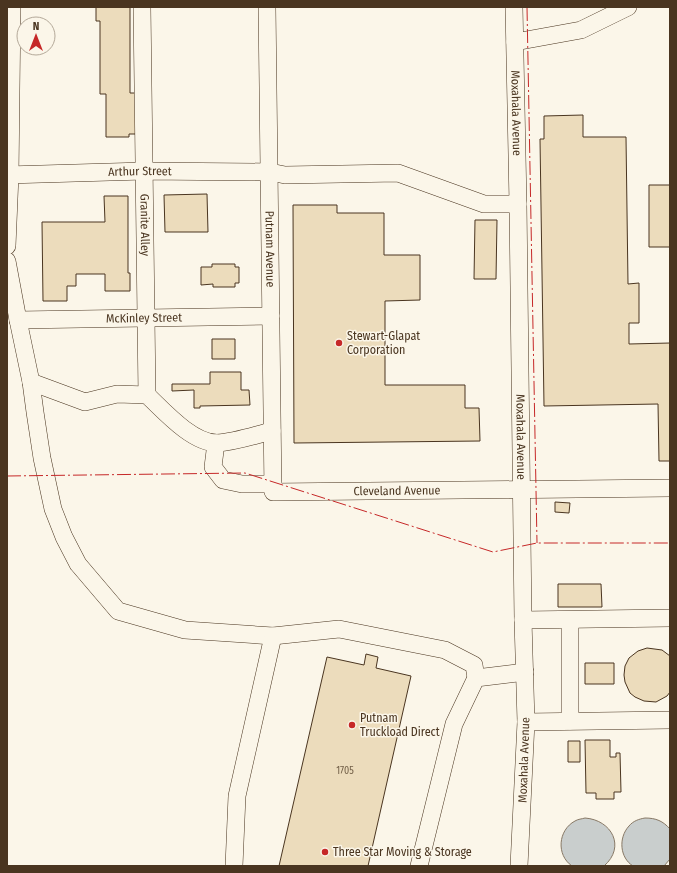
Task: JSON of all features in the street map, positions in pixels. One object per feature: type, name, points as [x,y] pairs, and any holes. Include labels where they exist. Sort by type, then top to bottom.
[{"type":"street","points":[[7,246],[12,7]]},
{"type":"street","name":"Granite Alley","points":[[142,7],[147,395]]},
{"type":"street","name":"Putnam Avenue","points":[[266,7],[270,172],[273,488]]},
{"type":"street","name":"Moxahala Avenue","points":[[514,7],[523,620],[526,722],[520,866]]},
{"type":"street","points":[[515,42],[581,30],[628,7]]},
{"type":"street","name":"Arthur Street","points":[[9,175],[144,171],[270,172],[285,175],[398,173],[484,204],[518,204]]},
{"type":"street","points":[[7,261],[31,382],[42,458],[53,509],[64,537],[78,564],[118,611],[185,630],[273,636],[338,629],[445,650],[474,665],[476,678],[454,724],[419,866]]},
{"type":"street","name":"McKinley Street","points":[[18,320],[271,316]]},
{"type":"street","points":[[31,382],[85,402],[117,394],[147,395],[179,425],[195,437],[216,443],[272,431]]},
{"type":"street","name":"Cleveland Avenue","points":[[216,443],[212,467],[223,480],[273,488],[670,488]]},
{"type":"street","points":[[523,620],[670,618]]},
{"type":"street","points":[[570,620],[570,722]]},
{"type":"street","points":[[234,866],[237,796],[273,636]]},
{"type":"street","points":[[476,678],[525,672]]},
{"type":"street","points":[[526,722],[670,720]]},
{"type":"shaded area","points":[[585,818],[602,824],[609,829],[613,836],[615,843],[614,851],[611,859],[604,866],[572,866],[563,856],[561,843],[565,830],[575,821]]},
{"type":"shaded area","points":[[645,818],[659,820],[670,829],[670,859],[664,866],[633,866],[625,858],[623,853],[622,842],[625,831],[634,822]]},
{"type":"building","points":[[96,7],[130,7],[130,93],[137,93],[136,134],[129,134],[129,137],[106,137],[106,94],[100,94],[100,21],[96,21]]},
{"type":"building","points":[[583,115],[583,137],[626,137],[628,284],[639,283],[639,323],[629,323],[629,344],[670,343],[670,461],[659,461],[658,404],[544,406],[540,139],[544,139],[544,116]]},
{"type":"building","points":[[649,185],[670,185],[670,247],[649,247]]},
{"type":"building","points":[[207,194],[208,232],[165,232],[164,195]]},
{"type":"building","points":[[104,196],[128,196],[128,273],[130,273],[130,291],[105,291],[105,274],[76,274],[76,286],[67,286],[67,301],[43,301],[42,222],[105,222]]},
{"type":"building","name":"Stewart-Glapat Corporation","points":[[293,205],[337,205],[337,213],[384,213],[384,255],[420,255],[420,300],[385,301],[385,385],[465,385],[465,408],[479,408],[480,441],[294,443]]},
{"type":"building","points":[[475,220],[497,220],[496,279],[474,279]]},
{"type":"building","points":[[212,264],[235,264],[235,267],[239,267],[239,283],[235,283],[235,287],[213,287],[213,284],[201,285],[201,267],[212,267]]},
{"type":"building","points":[[212,339],[235,339],[235,359],[212,359]]},
{"type":"building","points":[[210,372],[241,372],[241,390],[249,390],[250,405],[200,406],[200,408],[194,408],[194,390],[172,391],[172,384],[210,384]]},
{"type":"building","points":[[555,502],[570,503],[569,513],[555,512]]},
{"type":"building","points":[[558,584],[601,584],[602,607],[558,607]]},
{"type":"building","points":[[647,648],[662,650],[670,656],[670,692],[667,696],[656,702],[644,701],[635,697],[630,693],[625,682],[625,666],[629,658],[638,651]]},
{"type":"building","points":[[366,654],[378,657],[376,668],[411,676],[368,866],[279,866],[327,657],[364,665]]},
{"type":"building","points":[[585,663],[614,663],[614,684],[585,684]]},
{"type":"building","points":[[585,740],[610,740],[610,757],[616,757],[616,753],[620,753],[621,792],[614,792],[614,799],[596,799],[596,793],[586,793]]},
{"type":"building","points":[[568,741],[580,741],[580,762],[568,762]]},
{"type":"power","points":[[527,7],[537,543]]},
{"type":"power","points":[[7,476],[245,473],[493,552],[537,543],[670,543]]},
{"type":"place","name":"Stewart-Glapat Corporation","points":[[339,343]]},
{"type":"place","name":"Putnam Truckload Direct","points":[[352,725]]},
{"type":"place","name":"Three Star Moving & Storage","points":[[325,852]]}]
